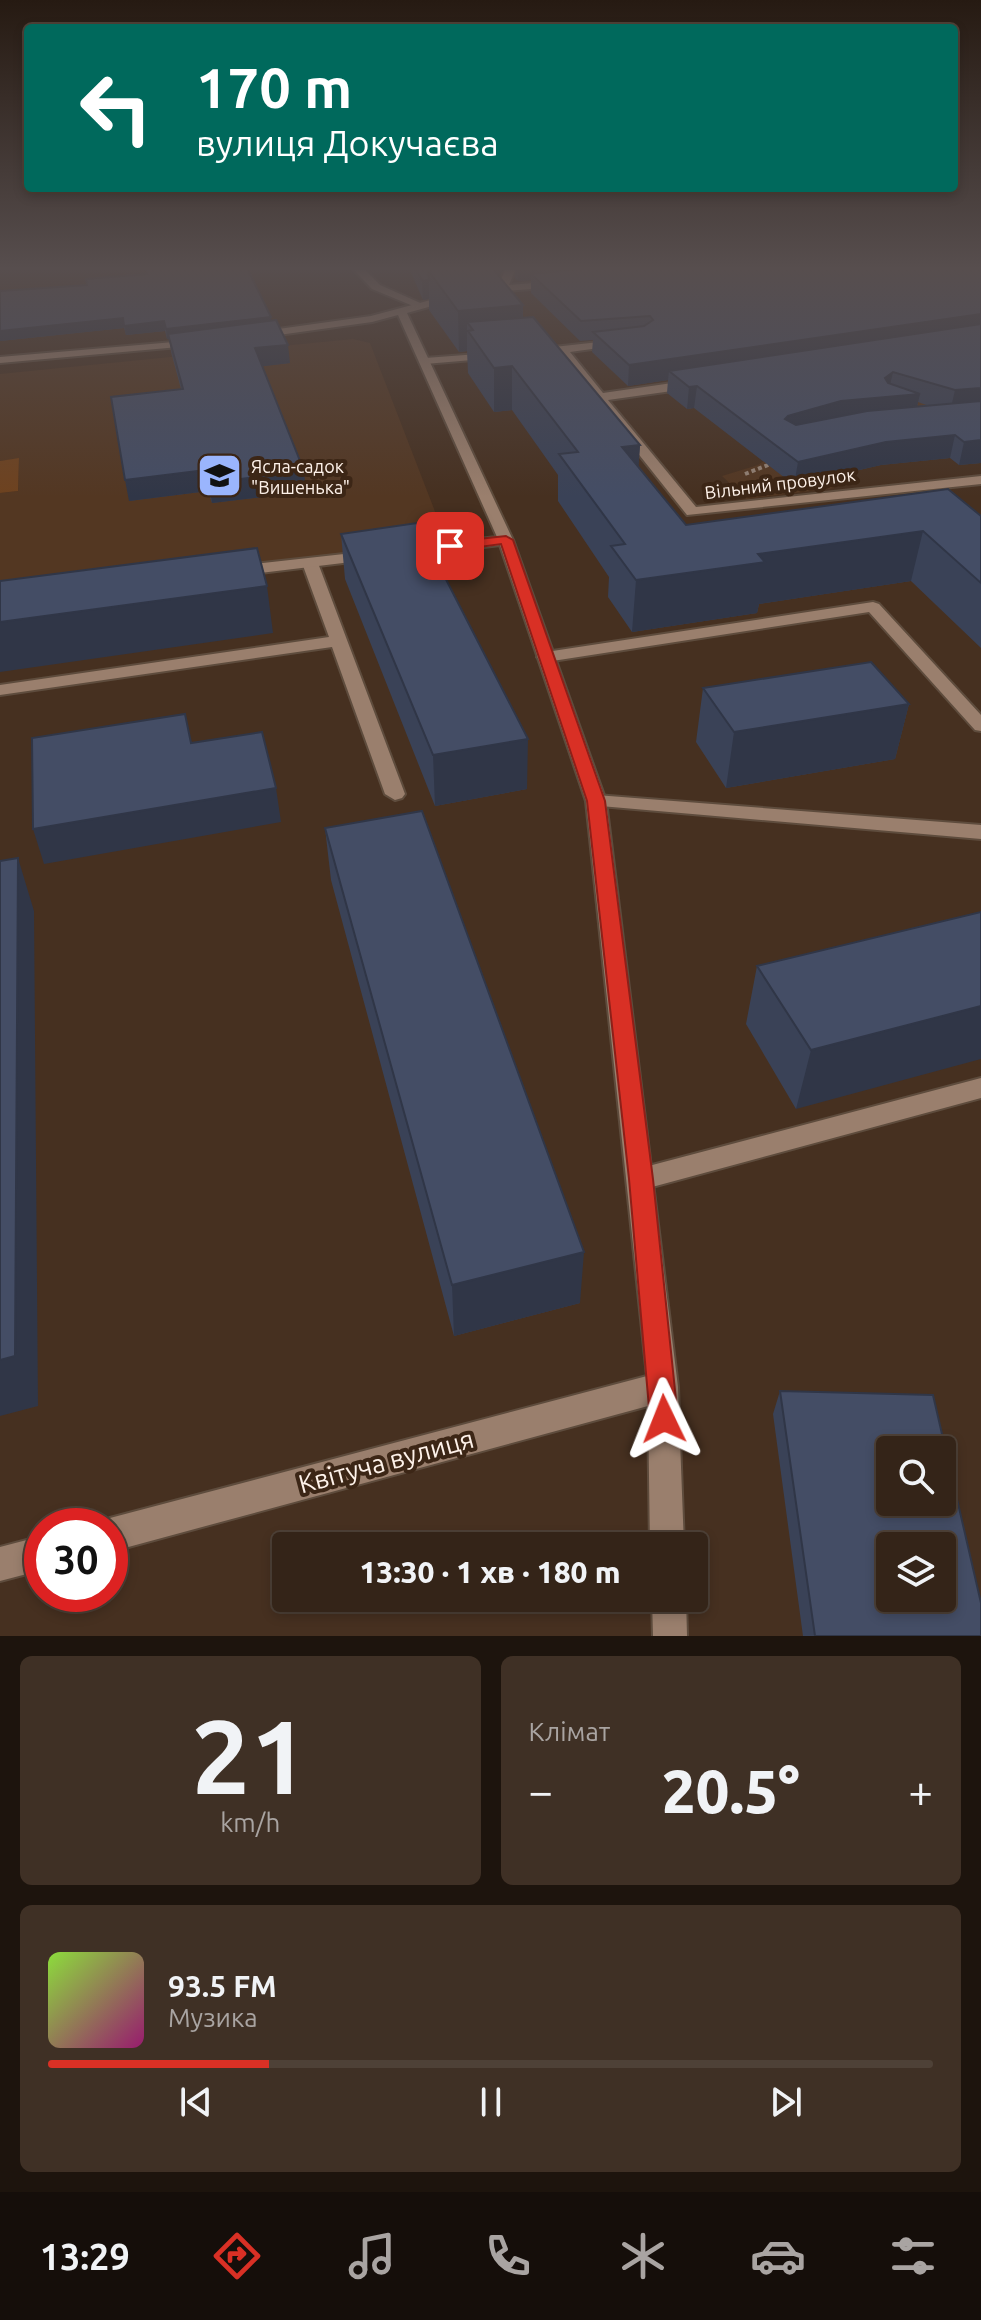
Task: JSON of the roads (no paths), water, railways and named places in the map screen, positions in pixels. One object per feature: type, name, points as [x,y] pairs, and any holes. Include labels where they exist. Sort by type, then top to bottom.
[{"type":"street","points":[[0,360],[178,344]]},
{"type":"street","points":[[421,344],[425,361],[506,540],[596,801],[663,1387],[667,1532]]},
{"type":"street","points":[[516,354],[609,344]]},
{"type":"street","name":"Вільний провулок","points":[[562,350],[692,512],[922,487]]},
{"type":"street","points":[[425,361],[501,355]]},
{"type":"street","points":[[600,397],[705,382]]},
{"type":"street","points":[[922,487],[981,480]]},
{"type":"street","points":[[922,487],[942,505]]},
{"type":"street","points":[[217,574],[506,540]]},
{"type":"street","points":[[310,563],[395,794]]},
{"type":"street","points":[[546,657],[873,607],[981,726]]},
{"type":"street","points":[[0,690],[339,641]]},
{"type":"street","points":[[596,801],[981,832]]},
{"type":"street","points":[[641,1179],[981,1088]]},
{"type":"street","name":"Квітуча вулиця","points":[[128,1530],[663,1387]]},
{"type":"street","points":[[0,1564],[24,1558]]},
{"type":"street","points":[[669,1612],[670,1636]]},
{"type":"place","name":"Ясла-садок \"Вишенька\"","points":[[220,476]]}]
